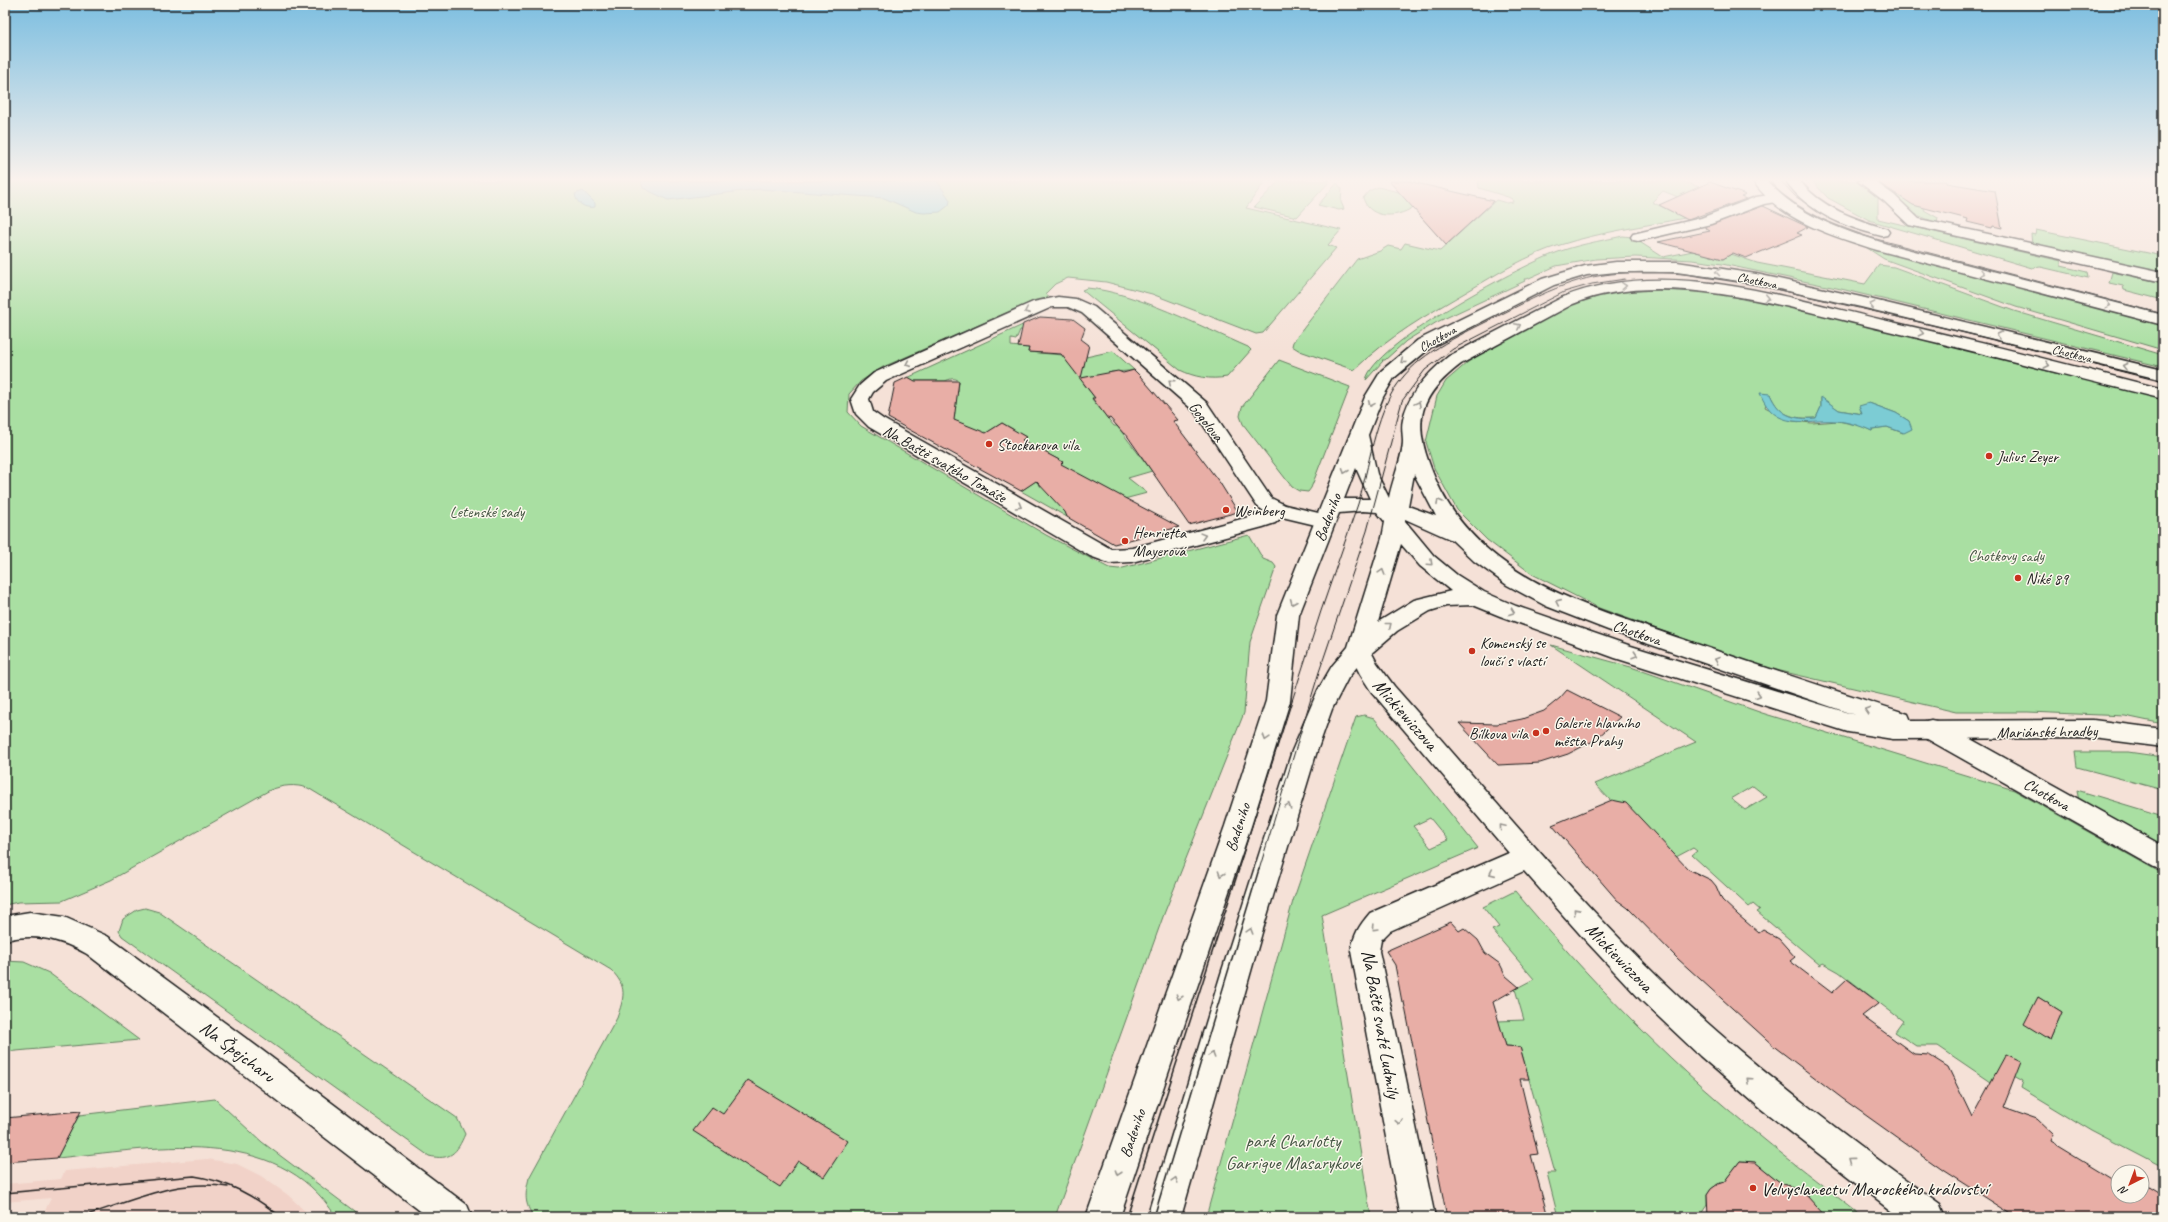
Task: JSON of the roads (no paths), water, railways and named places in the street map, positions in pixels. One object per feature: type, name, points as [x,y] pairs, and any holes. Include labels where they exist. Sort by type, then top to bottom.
[{"type":"main road","points":[[1855,238],[2163,320]]},
{"type":"main road","points":[[1907,238],[2047,275]]},
{"type":"main road","points":[[1987,238],[2163,277]]},
{"type":"main road","name":"Chotkova","points":[[1931,729],[1893,730],[1848,723],[1623,652],[1508,611],[1476,597],[1450,580],[1428,561],[1392,514],[1367,474],[1359,435],[1374,397],[1387,375],[1424,344],[1548,282],[1585,271],[1616,267],[1677,267],[1756,279],[1861,302],[2163,375]]},
{"type":"main road","name":"Chotkova","points":[[2163,394],[1929,335],[1746,294],[1691,286],[1638,285],[1606,288],[1575,297],[1455,360],[1433,380],[1418,404],[1412,418],[1410,429],[1419,465],[1445,514],[1459,535],[1477,552],[1513,578],[1540,594],[1594,617],[1794,687],[1931,729],[2163,859]]},
{"type":"main road","name":"Na Baště svatého Tomáše","points":[[1088,310],[1079,305],[1064,301],[1049,302],[1040,305],[880,377],[866,389],[860,399],[861,407],[865,414],[876,423],[1097,551],[1109,556],[1132,555],[1219,532],[1268,518],[1278,510]]},
{"type":"main road","name":"Gogolova","points":[[1088,310],[1201,407],[1264,502],[1278,510],[1327,515]]},
{"type":"main road","name":"Badeniho","points":[[1103,1217],[1238,826],[1278,701],[1288,615],[1359,435]]},
{"type":"main road","name":"Chotkova","points":[[1392,514],[1412,441]]},
{"type":"main road","points":[[1327,515],[1358,503],[1392,514],[1432,522],[1459,535]]},
{"type":"main road","points":[[1359,650],[1392,538],[1392,514]]},
{"type":"main road","points":[[1164,1217],[1270,862],[1317,716],[1328,692],[1340,672],[1359,650],[1402,615],[1420,604],[1448,598],[1476,597]]},
{"type":"main road","name":"Mickiewiczova","points":[[1359,650],[1366,667],[1381,687],[1462,778],[1527,857],[1604,942],[1680,1018],[1758,1088],[1833,1147],[1928,1217]]},
{"type":"main road","name":"Mariánské hradby","points":[[1931,729],[1989,732],[2093,729],[2163,738]]},
{"type":"main road","name":"Na Baště svaté Ludmily","points":[[1418,1217],[1365,951],[1368,935],[1380,922],[1527,857]]},
{"type":"main road","name":"Na Špejcharu","points":[[5,928],[35,923],[49,925],[79,935],[97,945],[248,1058],[447,1211]]},
{"type":"water","points":[[1760,393],[1770,394],[1783,412],[1794,417],[1816,418],[1821,407],[1821,397],[1839,410],[1862,414],[1859,406],[1869,403],[1896,413],[1909,421],[1912,429],[1904,433],[1887,427],[1872,429],[1872,431],[1854,424],[1837,421],[1792,421],[1774,414],[1766,405]]},
{"type":"tram line","points":[[1872,238],[2163,314]]},
{"type":"tram line","points":[[1238,870],[1321,611],[1358,504],[1373,442],[1383,411],[1389,397],[1397,385],[1416,364],[1438,347],[1463,333],[1548,292],[1594,277],[1640,272],[1698,275],[1756,285],[1881,313],[2163,382]]},
{"type":"tram line","points":[[1259,870],[1319,672],[1367,531],[1402,401],[1425,370],[1453,349],[1564,292],[1592,284],[1625,279]]},
{"type":"tram line","points":[[1127,1217],[1239,869]]},
{"type":"tram line","points":[[1154,1217],[1259,869]]},
{"type":"tram line","points":[[5,1193],[194,1176],[206,1178],[240,1190],[261,1202],[281,1217]]},
{"type":"tram line","points":[[80,1217],[153,1193],[171,1189],[208,1185],[228,1187]]},
{"type":"tram line","points":[[140,1217],[180,1215],[200,1217]]},
{"type":"place","name":"Stockarova vila","points":[[989,444]]},
{"type":"place","name":"Julius Zeyer","points":[[1989,456]]},
{"type":"place","name":"Weinberg","points":[[1226,510]]},
{"type":"place","name":"Henrietta Mayerová","points":[[1125,541]]},
{"type":"place","name":"Niké 89","points":[[2018,578]]},
{"type":"place","name":"Komenský se loučí s vlastí","points":[[1472,651]]},
{"type":"place","name":"Galerie hlavního města Prahy","points":[[1546,731]]},
{"type":"place","name":"Bílkova vila","points":[[1536,733]]},
{"type":"place","name":"Velvyslanectví Marockého království","points":[[1753,1188]]},
{"type":"park label","name":"Letenské sady","points":[[487,511]]},
{"type":"park label","name":"Chotkovy sady","points":[[2006,555]]},
{"type":"park label","name":"park Charlotty Garrigue Masarykové","points":[[1293,1151]]}]
